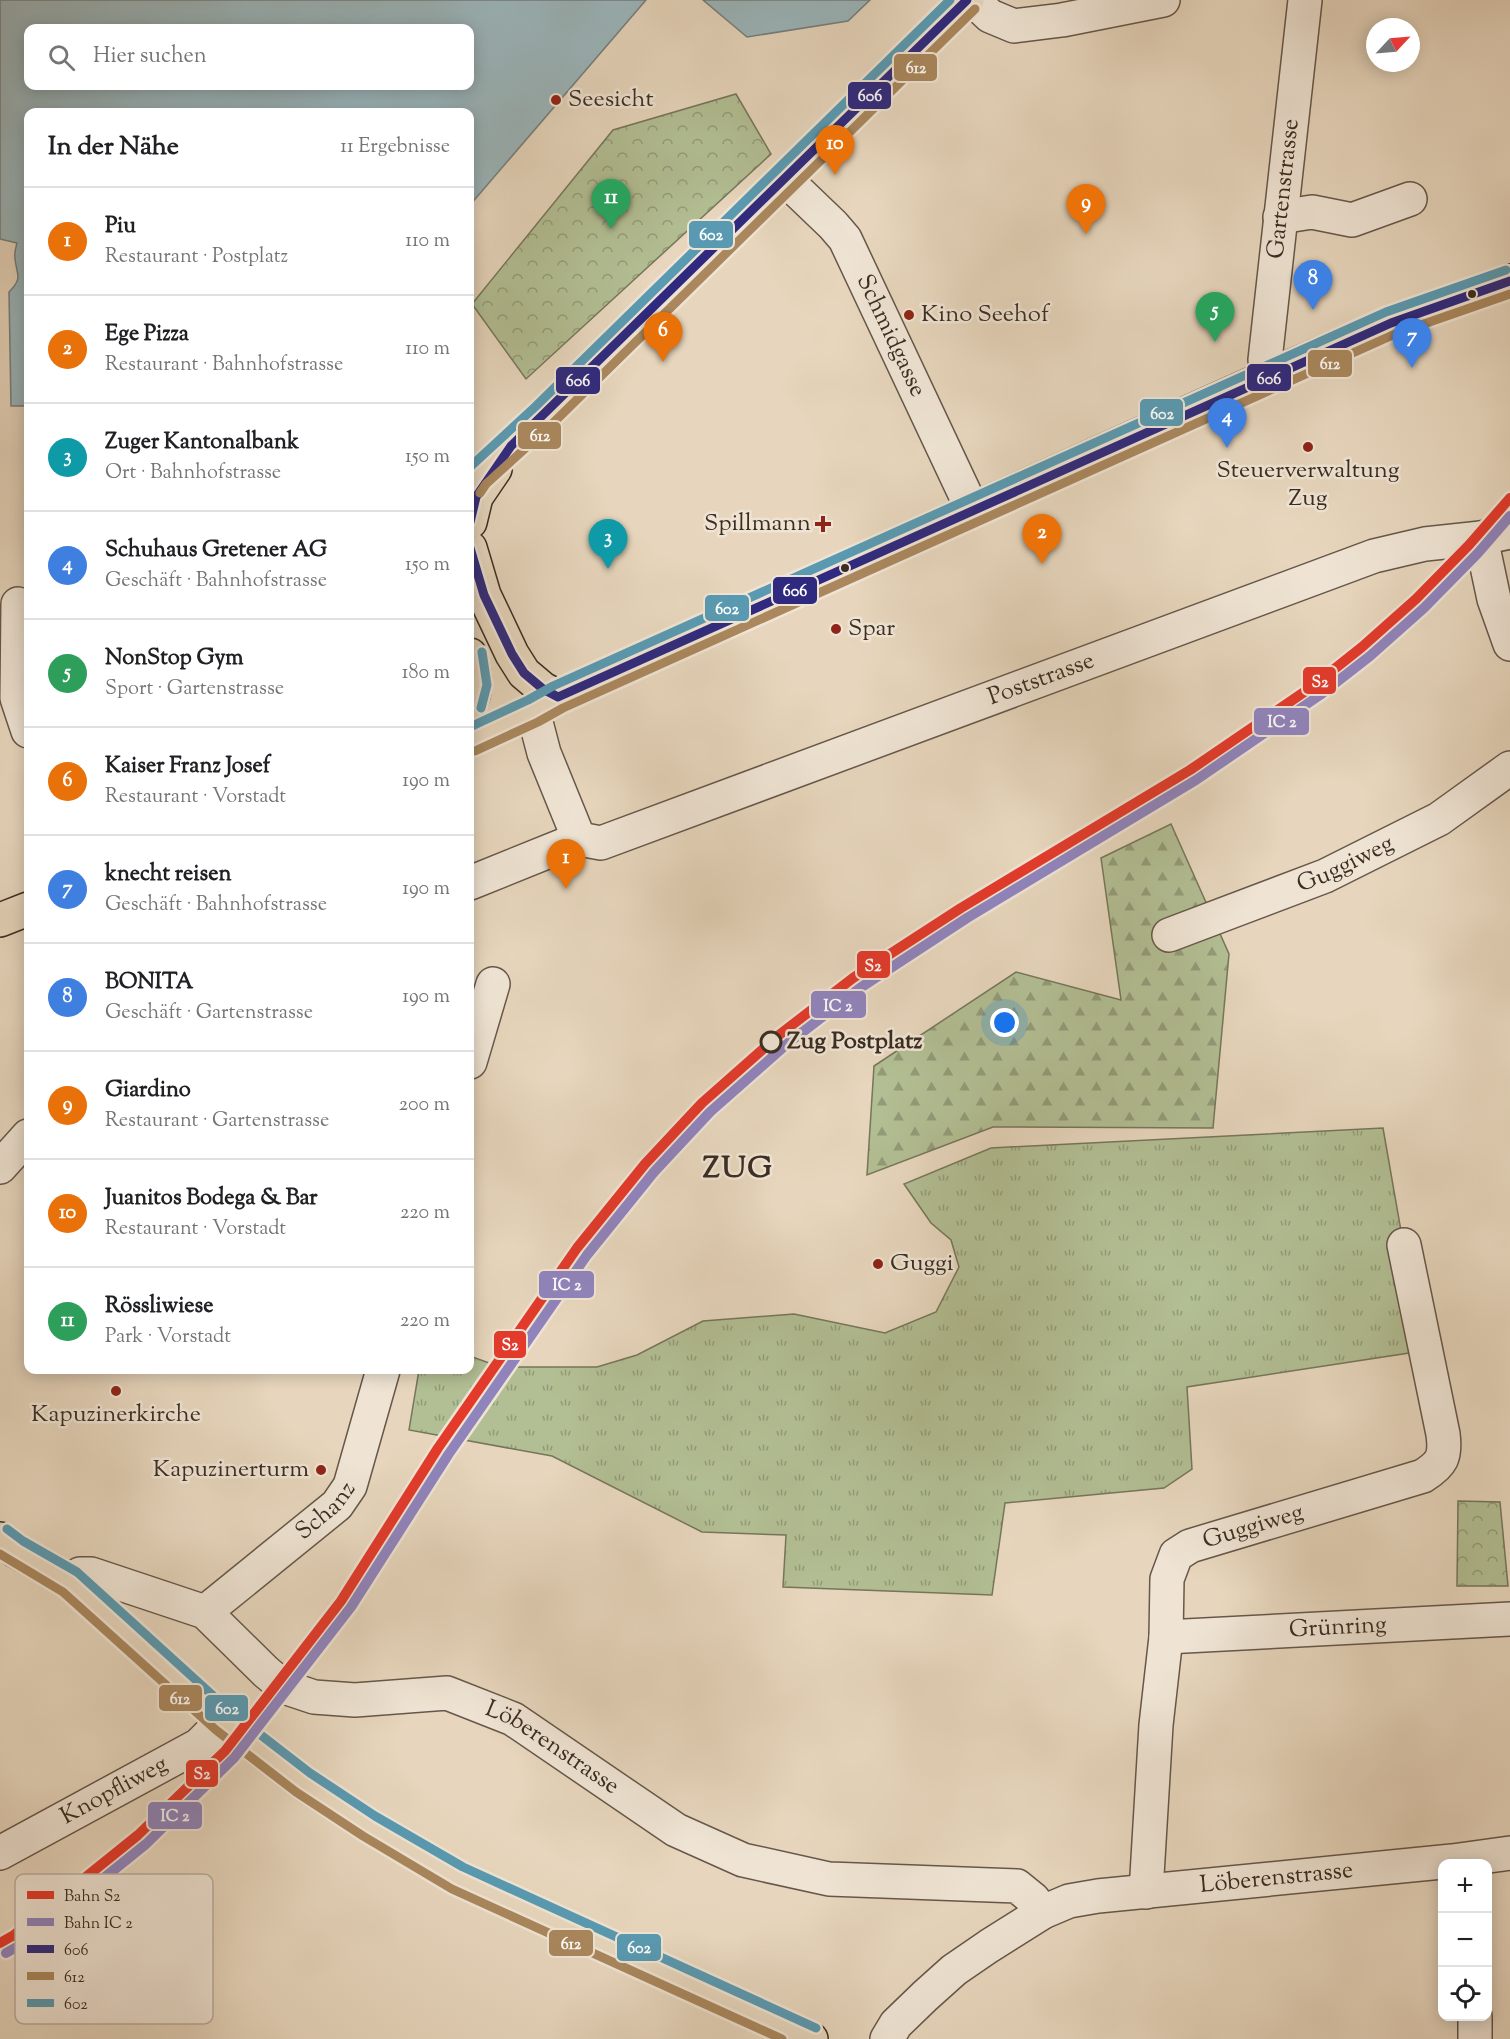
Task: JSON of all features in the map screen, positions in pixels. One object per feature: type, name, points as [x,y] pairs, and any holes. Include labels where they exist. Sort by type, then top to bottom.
[{"type":"main road","points":[[474,480],[967,0]]},
{"type":"main road","points":[[474,738],[1270,376],[1391,323],[1510,281]]},
{"type":"main road","points":[[474,505],[476,497],[511,446]]},
{"type":"main road","points":[[474,561],[484,595],[512,654],[524,673],[543,689],[546,704]]},
{"type":"main road","points":[[474,676],[474,696]]},
{"type":"main road","points":[[0,920],[24,911]]},
{"type":"main road","points":[[5,1547],[70,1582],[223,1720],[322,1795],[369,1826],[457,1878],[811,2039]]},
{"type":"street","points":[[973,0],[990,16],[1014,26],[1062,20],[1163,0]]},
{"type":"street","name":"Gartenstrasse","points":[[1270,376],[1265,360],[1305,0]]},
{"type":"street","name":"Schmidgasse","points":[[784,179],[845,239],[973,511]]},
{"type":"street","points":[[1280,218],[1312,212],[1352,220],[1410,199]]},
{"type":"street","points":[[1495,535],[1494,599],[1510,644]]},
{"type":"street","name":"Poststrasse","points":[[579,839],[601,843],[1374,556],[1425,544],[1495,535]]},
{"type":"street","points":[[15,604],[8,701],[24,725]]},
{"type":"street","points":[[474,881],[579,839],[544,753],[546,704]]},
{"type":"street","name":"Guggiweg","points":[[1169,935],[1325,876],[1439,819],[1510,768]]},
{"type":"street","points":[[474,1035],[481,989]]},
{"type":"street","name":"Guggiweg","points":[[1146,1892],[1156,1725],[1166,1637],[1167,1579],[1176,1555],[1190,1545],[1423,1476],[1434,1469],[1443,1458],[1445,1446],[1443,1434],[1404,1245]]},
{"type":"street","name":"Schanz","points":[[205,1612],[336,1504],[350,1486],[382,1374]]},
{"type":"street","name":"Löberenstrasse","points":[[70,1582],[80,1574],[91,1574],[205,1612],[284,1687],[314,1697],[355,1700],[447,1693],[513,1719],[676,1830],[743,1860],[829,1878],[1017,1886],[1033,1899],[1043,1912]]},
{"type":"street","name":"Grünring","points":[[1166,1637],[1510,1619]]},
{"type":"street","name":"Knopfliweg","points":[[0,1853],[199,1745],[223,1720]]},
{"type":"street","name":"Löberenstrasse","points":[[1472,1859],[1510,1853]]},
{"type":"street","name":"Löberenstrasse","points":[[887,2039],[896,2024],[954,1971],[1043,1912],[1069,1901],[1098,1896],[1438,1863]]},
{"type":"street","points":[[1475,2021],[1475,2039]]},
{"type":"green space","points":[[736,94],[771,154],[526,379],[474,307],[474,302],[613,130]]},
{"type":"green space","points":[[1171,824],[1229,954],[1213,1128],[993,1127],[867,1175],[874,1066],[1016,972],[1121,1000],[1101,858]]},
{"type":"green space","points":[[1383,1128],[1422,1351],[1187,1387],[1192,1469],[1164,1488],[1005,1503],[992,1595],[783,1587],[786,1535],[702,1532],[552,1456],[409,1430],[418,1374],[474,1374],[474,1357],[500,1367],[597,1367],[637,1355],[703,1321],[794,1314],[885,1333],[936,1312],[959,1267],[951,1240],[931,1223],[904,1184],[991,1148]]},
{"type":"green space","points":[[1458,1501],[1500,1502],[1508,1586],[1457,1586]]},
{"type":"water","points":[[0,0],[646,0],[474,200],[474,108],[24,108],[24,406],[11,406],[9,292],[18,279],[15,256],[17,243],[0,239]]},
{"type":"water","points":[[703,0],[870,0],[848,21],[747,37]]},
{"type":"rail line","name":"S2","points":[[90,1874],[138,1835],[225,1751],[341,1601],[438,1448],[577,1248],[645,1164],[702,1103],[779,1035],[853,978],[961,908],[1190,770],[1313,686],[1362,647],[1416,599],[1469,545],[1510,498]]},
{"type":"rail line","name":"S2","points":[[0,1943],[15,1934]]},
{"type":"transit line","name":"602","points":[[474,463],[535,407],[950,0]]},
{"type":"transit line","name":"606","points":[[474,505],[476,497],[511,446],[967,0]]},
{"type":"transit line","name":"612","points":[[480,493],[486,484],[551,425],[975,9]]},
{"type":"transit line","name":"602","points":[[474,725],[553,686],[1386,312],[1506,270]]},
{"type":"transit line","name":"606","points":[[558,697],[1391,323],[1510,281]]},
{"type":"transit line","name":"612","points":[[475,751],[563,708],[1395,334],[1510,294]]},
{"type":"transit line","points":[[109,1874],[146,1844],[234,1758],[351,1607],[448,1455],[587,1255],[654,1172],[710,1112],[787,1044],[860,988],[967,918],[1196,780],[1320,695],[1370,656],[1424,608],[1478,553],[1510,516]]},
{"type":"transit line","name":"606","points":[[474,561],[484,595],[512,654],[524,673],[543,689],[558,697]]},
{"type":"transit line","name":"602","points":[[481,708],[487,685],[482,652]]},
{"type":"transit line","name":"602","points":[[7,1529],[23,1541],[77,1572],[231,1712],[310,1773],[375,1816],[463,1867],[816,2028]]},
{"type":"transit line","name":"612","points":[[0,1554],[63,1592],[216,1730],[296,1792],[363,1836],[452,1889],[782,2039]]},
{"type":"transit line","points":[[6,1953],[15,1948]]},
{"type":"place","name":"Seesicht","points":[[556,100]]},
{"type":"place","name":"Juanitos Bodega & Bar","points":[[835,175]]},
{"type":"place","name":"Rössliwiese","points":[[611,229]]},
{"type":"place","name":"Giardino","points":[[1086,234]]},
{"type":"place","name":"BONITA","points":[[1313,310]]},
{"type":"place","name":"Kino Seehof","points":[[909,315]]},
{"type":"place","name":"NonStop Gym","points":[[1215,342]]},
{"type":"place","name":"Kaiser Franz Josef","points":[[663,362]]},
{"type":"place","name":"knecht reisen","points":[[1412,368]]},
{"type":"place","name":"Steuerverwaltung Zug","points":[[1308,447]]},
{"type":"place","name":"Schuhaus Gretener AG","points":[[1227,448]]},
{"type":"place","name":"Spillmann","points":[[823,524]]},
{"type":"place","name":"Ege Pizza","points":[[1042,564]]},
{"type":"place","name":"Zuger Kantonalbank","points":[[608,569]]},
{"type":"place","name":"Spar","points":[[836,629]]},
{"type":"place","name":"Piu","points":[[566,889]]},
{"type":"place","name":"Zug Postplatz","points":[[771,1042]]},
{"type":"place","name":"Guggi","points":[[878,1264]]},
{"type":"place","name":"Kapuzinerkirche","points":[[116,1391]]},
{"type":"place","name":"Kapuzinerturm","points":[[321,1470]]},
{"type":"district","name":"ZUG","points":[[738,1169]]}]
